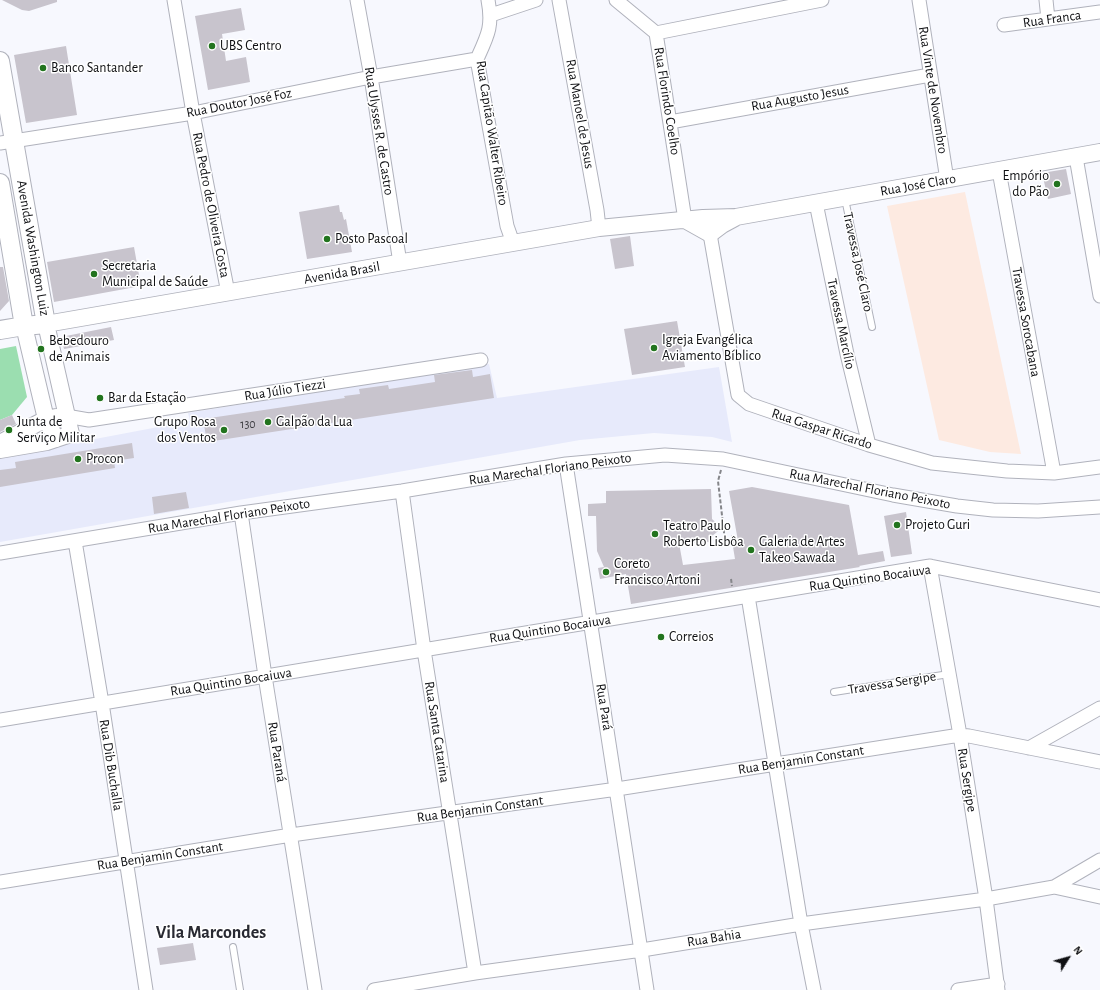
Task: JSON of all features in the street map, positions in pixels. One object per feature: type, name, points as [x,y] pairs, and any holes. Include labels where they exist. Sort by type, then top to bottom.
[{"type":"main road","name":"Avenida Washington Luiz","points":[[0,61],[7,142],[46,324]]},
{"type":"main road","name":"Avenida Washington Luiz","points":[[0,183],[24,326]]},
{"type":"main road","name":"Avenida Brasil","points":[[0,330],[46,324]]},
{"type":"street","name":"Rua Pedro de Oliveira Costa","points":[[174,0],[193,113],[228,293]]},
{"type":"street","name":"Rua Ulysses R. de Castro","points":[[357,0],[371,77],[400,263]]},
{"type":"street","name":"Rua Capitão Walter Ribeiro","points":[[488,0],[491,15],[489,34],[477,59],[507,226],[513,244]]},
{"type":"street","points":[[491,15],[536,0]]},
{"type":"street","name":"Rua Manoel de Jesus","points":[[559,0],[596,203],[599,228]]},
{"type":"street","name":"Rua Florindo Coelho","points":[[616,0],[656,33],[685,220]]},
{"type":"street","points":[[656,33],[822,0]]},
{"type":"street","name":"Rua Vinte de Novembro","points":[[918,0],[947,180]]},
{"type":"street","points":[[1046,0],[1048,19]]},
{"type":"street","name":"Rua Franca","points":[[1004,25],[1100,12]]},
{"type":"street","name":"Rua Doutor José Foz","points":[[7,142],[193,113],[371,77],[477,59]]},
{"type":"street","name":"Rua Augusto Jesus","points":[[670,122],[930,75]]},
{"type":"street","name":"Rua José Claro","points":[[685,220],[736,217],[1100,152]]},
{"type":"street","points":[[1076,157],[1100,296]]},
{"type":"street","name":"Travessa Sorocabana","points":[[999,171],[1054,473]]},
{"type":"street","name":"Travessa Marcílio","points":[[816,203],[847,354],[869,445]]},
{"type":"street","name":"Rua José Claro","points":[[710,234],[736,217]]},
{"type":"street","points":[[685,220],[710,234]]},
{"type":"street","name":"Avenida Brasil","points":[[46,324],[599,228],[685,220]]},
{"type":"street","name":"Rua Gaspar Ricardo","points":[[710,234],[738,395],[748,404],[869,445],[932,463],[1007,472],[1054,473],[1100,467]]},
{"type":"street","name":"Avenida Washington Luiz","points":[[46,324],[66,416],[63,437]]},
{"type":"street","name":"Avenida Washington Luiz","points":[[24,326],[46,418],[63,437]]},
{"type":"street","name":"Rua Júlio Tiezzi","points":[[46,418],[66,416],[89,420],[481,360]]},
{"type":"street","points":[[0,443],[46,418]]},
{"type":"street","name":"Rua Júlio Tiezzi","points":[[0,450],[47,442],[63,437],[89,420]]},
{"type":"street","name":"Rua Marechal Floriano Peixoto","points":[[0,553],[241,513],[402,492],[566,464],[665,455],[723,459],[893,495],[956,506],[993,510],[1038,511],[1100,507]]},
{"type":"street","name":"Rua Pará","points":[[566,464],[647,990]]},
{"type":"street","name":"Rua Santa Catarina","points":[[402,492],[424,650],[475,973]]},
{"type":"street","name":"Rua Paraná","points":[[241,513],[265,676],[315,990]]},
{"type":"street","name":"Rua Dib Buchalla","points":[[75,541],[102,703],[146,990]]},
{"type":"street","name":"Rua Quintino Bocaiuva","points":[[0,720],[930,566],[1099,599]]},
{"type":"street","name":"Rua Sergipe","points":[[930,566],[960,736],[1001,988]]},
{"type":"street","points":[[748,596],[801,924],[814,990]]},
{"type":"street","points":[[1029,748],[1100,708]]},
{"type":"street","name":"Rua Benjamin Constant","points":[[0,882],[291,835],[617,789],[960,736],[969,736],[1100,762]]},
{"type":"street","points":[[1054,887],[1100,860]]},
{"type":"street","points":[[1054,887],[1100,897]]},
{"type":"street","name":"Rua Bahia","points":[[374,990],[475,973],[642,950],[801,924],[986,899],[1054,887]]},
{"type":"street","points":[[958,990],[1001,988]]},
{"type":"lane","name":"Travessa José Claro","points":[[845,197],[872,327]]},
{"type":"lane","name":"Travessa Sergipe","points":[[834,692],[949,674]]},
{"type":"lane","points":[[234,947],[240,990]]},
{"type":"path","points":[[723,459],[718,481],[724,541]]},
{"type":"shaded area","points":[[965,192],[1021,454],[990,452],[939,440],[887,206]]},
{"type":"shaded area","points":[[489,364],[497,398],[719,367],[732,442],[712,437],[654,433],[580,440],[0,542],[0,457],[190,421],[188,413]]},
{"type":"green space","points":[[16,346],[27,397],[12,415],[0,420],[0,349]]},
{"type":"building","points":[[2,0],[57,0],[57,2],[29,11],[22,10]]},
{"type":"building","name":"UBS Centro","points":[[241,8],[245,30],[222,34],[226,61],[246,57],[250,82],[208,90],[195,16]]},
{"type":"building","points":[[66,46],[77,115],[26,123],[14,55]]},
{"type":"building","name":"Empório do Pão","points":[[1066,169],[1071,194],[1048,199],[1042,173]]},
{"type":"building","name":"Posto Pascoal","points":[[339,205],[340,212],[342,212],[344,220],[346,219],[352,252],[307,259],[299,212]]},
{"type":"building","points":[[630,236],[634,266],[615,269],[610,239]]},
{"type":"building","name":"Secretaria Municipal de Saúde","points":[[134,247],[141,286],[54,302],[47,262]]},
{"type":"building","points":[[0,267],[3,267],[9,301],[0,311]]},
{"type":"building","name":"Igreja Evangélica Aviamento Bíblico","points":[[677,321],[685,367],[632,375],[624,329]]},
{"type":"building","points":[[111,327],[114,340],[64,349],[62,341],[66,336]]},
{"type":"building","points":[[472,370],[473,377],[490,374],[494,398],[207,442],[203,419],[345,398],[344,396],[360,394],[359,389],[388,385],[389,389],[435,382],[434,375]]},
{"type":"building","points":[[12,415],[16,424],[0,432],[0,420]]},
{"type":"building","name":"Procon","points":[[132,443],[134,458],[114,461],[115,468],[0,487],[0,470],[16,468],[15,462]]},
{"type":"building","points":[[752,487],[849,505],[858,555],[883,551],[885,561],[859,566],[860,567],[631,604],[626,574],[600,579],[598,568],[604,567],[597,551],[596,516],[588,516],[588,504],[606,503],[606,491],[711,489],[712,519],[722,528],[712,536],[712,542],[679,543],[683,565],[735,559],[731,535],[738,541],[729,491]]},
{"type":"building","points":[[186,492],[189,508],[154,514],[152,497]]},
{"type":"building","name":"Projeto Guri","points":[[906,512],[912,554],[891,557],[884,516]]},
{"type":"building","points":[[193,943],[196,960],[160,965],[157,948]]},
{"type":"place","name":"UBS Centro","points":[[212,46]]},
{"type":"place","name":"Banco Santander","points":[[43,68]]},
{"type":"place","name":"Empório do Pão","points":[[1057,184]]},
{"type":"place","name":"Posto Pascoal","points":[[327,239]]},
{"type":"place","name":"Secretaria Municipal de Saúde","points":[[94,274]]},
{"type":"place","name":"Igreja Evangélica Aviamento Bíblico","points":[[654,348]]},
{"type":"place","name":"Bebedouro de Animais","points":[[41,349]]},
{"type":"place","name":"Bar da Estação","points":[[100,398]]},
{"type":"place","name":"Galpão da Lua","points":[[268,422]]},
{"type":"place","name":"Junta de Serviço Militar","points":[[9,430]]},
{"type":"place","name":"Grupo Rosa dos Ventos","points":[[224,430]]},
{"type":"place","name":"Procon","points":[[78,459]]},
{"type":"place","name":"Projeto Guri","points":[[897,525]]},
{"type":"place","name":"Teatro Paulo Roberto Lisbôa","points":[[655,534]]},
{"type":"place","name":"Galeria de Artes Takeo Sawada","points":[[751,550]]},
{"type":"place","name":"Coreto Francisco Artoni","points":[[606,572]]},
{"type":"place","name":"Correios","points":[[661,637]]},
{"type":"district","name":"Vila Marcondes","points":[[211,933]]}]
